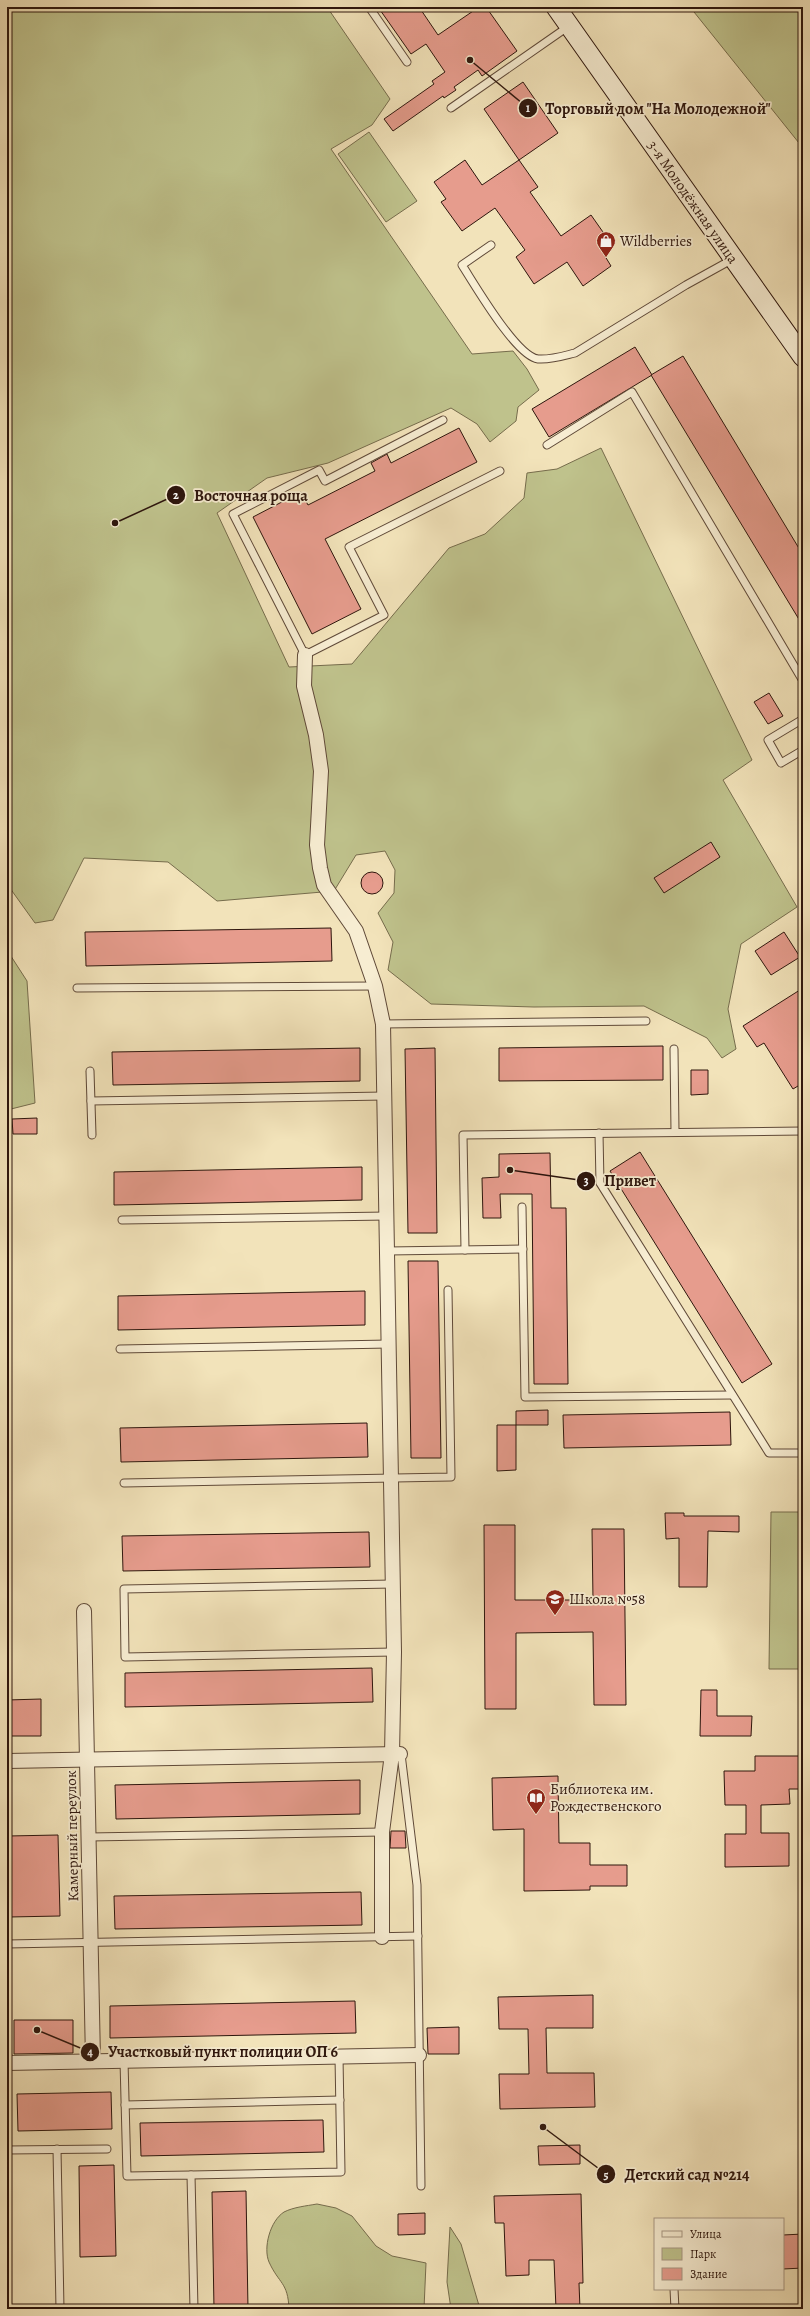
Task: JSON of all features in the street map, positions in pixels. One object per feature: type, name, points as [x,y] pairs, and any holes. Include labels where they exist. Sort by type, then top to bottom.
[{"type":"main road","name":"3-я Молодёжная улица","points":[[556,7],[803,358]]},
{"type":"street","points":[[305,654],[304,686],[316,735],[321,771],[317,845],[320,868],[324,885],[356,931],[375,986],[383,1024],[396,1754],[382,1832],[382,1937]]},
{"type":"street","name":"Камерный переулок","points":[[84,1611],[93,2062]]},
{"type":"street","points":[[7,1761],[396,1754]]},
{"type":"street","points":[[7,2063],[419,2055]]},
{"type":"lane","points":[[369,7],[407,62]]},
{"type":"lane","points":[[451,108],[569,26]]},
{"type":"lane","points":[[491,245],[462,265],[510,337],[524,352],[537,359],[556,359],[575,353],[686,285],[734,259]]},
{"type":"lane","points":[[547,445],[632,392],[803,681]]},
{"type":"lane","points":[[443,420],[325,481],[319,470],[233,514],[305,654],[384,615],[349,547],[500,470]]},
{"type":"lane","points":[[803,719],[768,740],[781,763],[803,750]]},
{"type":"lane","points":[[77,988],[375,986]]},
{"type":"lane","points":[[383,1024],[646,1021]]},
{"type":"lane","points":[[674,1049],[675,1132]]},
{"type":"lane","points":[[90,1071],[92,1135]]},
{"type":"lane","points":[[91,1101],[384,1096]]},
{"type":"lane","points":[[465,1250],[464,1135],[803,1131]]},
{"type":"lane","points":[[599,1133],[600,1183],[732,1395],[769,1453],[803,1453]]},
{"type":"lane","points":[[522,1207],[525,1397],[732,1395]]},
{"type":"lane","points":[[122,1220],[386,1216]]},
{"type":"lane","points":[[388,1251],[523,1249]]},
{"type":"lane","points":[[124,1483],[451,1477],[448,1290]]},
{"type":"lane","points":[[120,1349],[389,1344]]},
{"type":"lane","points":[[393,1584],[124,1589],[125,1657],[394,1652]]},
{"type":"lane","points":[[396,1754],[417,1884],[421,2186]]},
{"type":"lane","points":[[89,1837],[382,1832]]},
{"type":"lane","points":[[7,1944],[418,1936]]},
{"type":"lane","points":[[124,2061],[127,2176],[191,2175],[341,2172],[339,2057]]},
{"type":"lane","points":[[125,2104],[340,2100]]},
{"type":"lane","points":[[7,2150],[107,2148]]},
{"type":"lane","points":[[57,2149],[60,2309]]},
{"type":"lane","points":[[191,2175],[194,2309]]},
{"type":"lane","points":[[674,2290],[675,2309]]},
{"type":"green space","points":[[7,7],[327,7],[390,99],[372,125],[331,149],[472,354],[513,351],[527,369],[539,390],[518,407],[516,421],[490,442],[477,424],[451,408],[328,463],[267,478],[217,513],[289,667],[352,664],[449,548],[485,534],[524,498],[527,473],[557,469],[601,448],[752,760],[723,780],[797,907],[741,944],[728,1009],[736,1049],[722,1058],[707,1038],[644,1006],[534,1007],[431,1004],[388,970],[393,942],[378,913],[394,893],[395,870],[385,851],[356,855],[334,891],[217,901],[168,862],[84,858],[53,920],[35,923],[7,884]]},
{"type":"green space","points":[[690,7],[803,7],[803,148]]},
{"type":"green space","points":[[369,132],[417,201],[386,222],[338,154]]},
{"type":"green space","points":[[7,950],[27,981],[35,1103],[7,1110]]},
{"type":"green space","points":[[771,1512],[803,1512],[803,1669],[769,1669]]},
{"type":"green space","points":[[317,2204],[336,2208],[352,2216],[376,2246],[392,2256],[426,2263],[424,2309],[289,2309],[285,2288],[267,2256],[267,2242],[275,2222],[284,2212]]},
{"type":"green space","points":[[450,2227],[461,2244],[480,2309],[451,2309],[447,2282]]},
{"type":"building","points":[[378,7],[419,7],[438,35],[479,7],[486,7],[517,51],[482,76],[478,70],[454,87],[456,90],[444,98],[443,96],[393,131],[384,119],[434,84],[432,81],[445,72],[426,44],[411,54]]},
{"type":"building","points":[[523,82],[558,133],[519,160],[484,109]]},
{"type":"building","points":[[465,160],[482,185],[519,160],[538,187],[530,192],[561,236],[591,215],[610,242],[600,248],[611,266],[583,286],[567,262],[534,284],[516,257],[525,250],[495,208],[462,231],[441,202],[446,199],[434,182]]},
{"type":"building","points":[[635,347],[652,375],[549,437],[532,409]]},
{"type":"building","points":[[683,356],[803,555],[803,626],[651,375]]},
{"type":"building","points":[[459,428],[477,462],[325,539],[361,609],[312,634],[253,517],[301,492],[308,505],[375,471],[371,463],[387,454],[391,463]]},
{"type":"building","points":[[769,693],[783,716],[768,724],[754,702]]},
{"type":"building","points":[[711,842],[720,857],[664,893],[654,878]]},
{"type":"building","points":[[372,872],[380,875],[383,883],[380,891],[372,894],[364,891],[361,883],[364,875]]},
{"type":"building","points":[[331,928],[332,961],[86,966],[85,932]]},
{"type":"building","points":[[784,932],[800,957],[771,975],[755,951]]},
{"type":"building","points":[[803,988],[803,1083],[793,1089],[764,1043],[757,1047],[743,1026]]},
{"type":"building","points":[[663,1046],[663,1080],[499,1081],[499,1048]]},
{"type":"building","points":[[360,1048],[360,1081],[113,1085],[112,1052]]},
{"type":"building","points":[[435,1048],[437,1233],[408,1233],[405,1049]]},
{"type":"building","points":[[691,1070],[708,1070],[708,1094],[691,1095]]},
{"type":"building","points":[[37,1118],[37,1134],[13,1134],[12,1119]]},
{"type":"building","points":[[640,1152],[772,1364],[742,1383],[610,1171]]},
{"type":"building","points":[[550,1153],[551,1208],[566,1208],[568,1384],[534,1384],[532,1194],[500,1194],[501,1218],[483,1218],[482,1178],[499,1177],[499,1154]]},
{"type":"building","points":[[362,1167],[362,1200],[114,1205],[114,1172]]},
{"type":"building","points":[[408,1261],[438,1261],[441,1458],[411,1458]]},
{"type":"building","points":[[365,1291],[365,1325],[118,1330],[118,1296]]},
{"type":"building","points":[[548,1410],[548,1425],[516,1425],[516,1411]]},
{"type":"building","points":[[730,1412],[731,1445],[564,1448],[563,1415]]},
{"type":"building","points":[[367,1423],[368,1457],[121,1462],[120,1428]]},
{"type":"building","points":[[497,1425],[516,1425],[516,1470],[497,1471]]},
{"type":"building","points":[[665,1513],[684,1513],[684,1516],[739,1516],[739,1532],[708,1531],[707,1587],[679,1587],[679,1538],[666,1539]]},
{"type":"building","name":"Школа №58","points":[[484,1525],[515,1525],[515,1600],[593,1600],[592,1529],[624,1529],[626,1705],[594,1705],[593,1632],[516,1633],[516,1709],[485,1709]]},
{"type":"building","points":[[369,1532],[370,1567],[123,1571],[122,1536]]},
{"type":"building","points":[[372,1668],[373,1702],[125,1707],[125,1673]]},
{"type":"building","points":[[701,1690],[717,1690],[717,1716],[752,1716],[751,1736],[700,1736]]},
{"type":"building","points":[[41,1699],[41,1736],[7,1736],[7,1700]]},
{"type":"building","points":[[755,1756],[803,1756],[803,1789],[789,1789],[790,1804],[761,1805],[761,1833],[789,1833],[789,1866],[725,1867],[725,1834],[746,1834],[746,1805],[725,1805],[724,1771],[755,1771]]},
{"type":"building","points":[[558,1776],[559,1843],[590,1843],[590,1865],[627,1865],[627,1886],[590,1886],[590,1890],[524,1891],[524,1829],[493,1830],[492,1778]]},
{"type":"building","points":[[360,1780],[360,1814],[116,1819],[115,1785]]},
{"type":"building","points":[[391,1831],[405,1831],[406,1848],[390,1848]]},
{"type":"building","points":[[58,1835],[60,1916],[9,1917],[8,1836]]},
{"type":"building","points":[[361,1892],[362,1925],[115,1929],[114,1896]]},
{"type":"building","points":[[593,1995],[593,2028],[546,2028],[547,2073],[594,2073],[595,2107],[500,2109],[499,2074],[529,2074],[528,2029],[499,2029],[498,1997]]},
{"type":"building","points":[[355,2001],[356,2033],[110,2038],[110,2006]]},
{"type":"building","points":[[14,2020],[73,2020],[73,2053],[14,2054]]},
{"type":"building","points":[[459,2027],[459,2054],[428,2054],[427,2028]]},
{"type":"building","points":[[111,2092],[112,2129],[18,2131],[17,2094]]},
{"type":"building","points":[[323,2120],[324,2152],[141,2156],[140,2123]]},
{"type":"building","points":[[580,2145],[580,2164],[539,2165],[538,2146]]},
{"type":"building","points":[[114,2165],[116,2256],[80,2257],[79,2166]]},
{"type":"building","points":[[246,2191],[248,2309],[214,2309],[212,2192]]},
{"type":"building","points":[[581,2194],[583,2283],[579,2283],[580,2309],[556,2309],[554,2260],[529,2260],[529,2275],[506,2276],[504,2223],[495,2223],[494,2196]]},
{"type":"building","points":[[425,2213],[425,2234],[398,2235],[398,2214]]},
{"type":"building","points":[[803,2234],[803,2268],[784,2269],[784,2235]]},
{"type":"place","name":"Торговый дом \"На Молодежной\"","points":[[470,60]]},
{"type":"place","name":"Wildberries","points":[[606,258]]},
{"type":"place","name":"Восточная роща","points":[[115,523]]},
{"type":"place","name":"Привет","points":[[510,1170]]},
{"type":"place","name":"Школа №58","points":[[555,1616]]},
{"type":"place","name":"Библиотека им. Рождественского","points":[[536,1815]]},
{"type":"place","name":"Участковый пункт полиции ОП 6","points":[[37,2030]]},
{"type":"place","name":"Детский сад №214","points":[[543,2127]]}]
